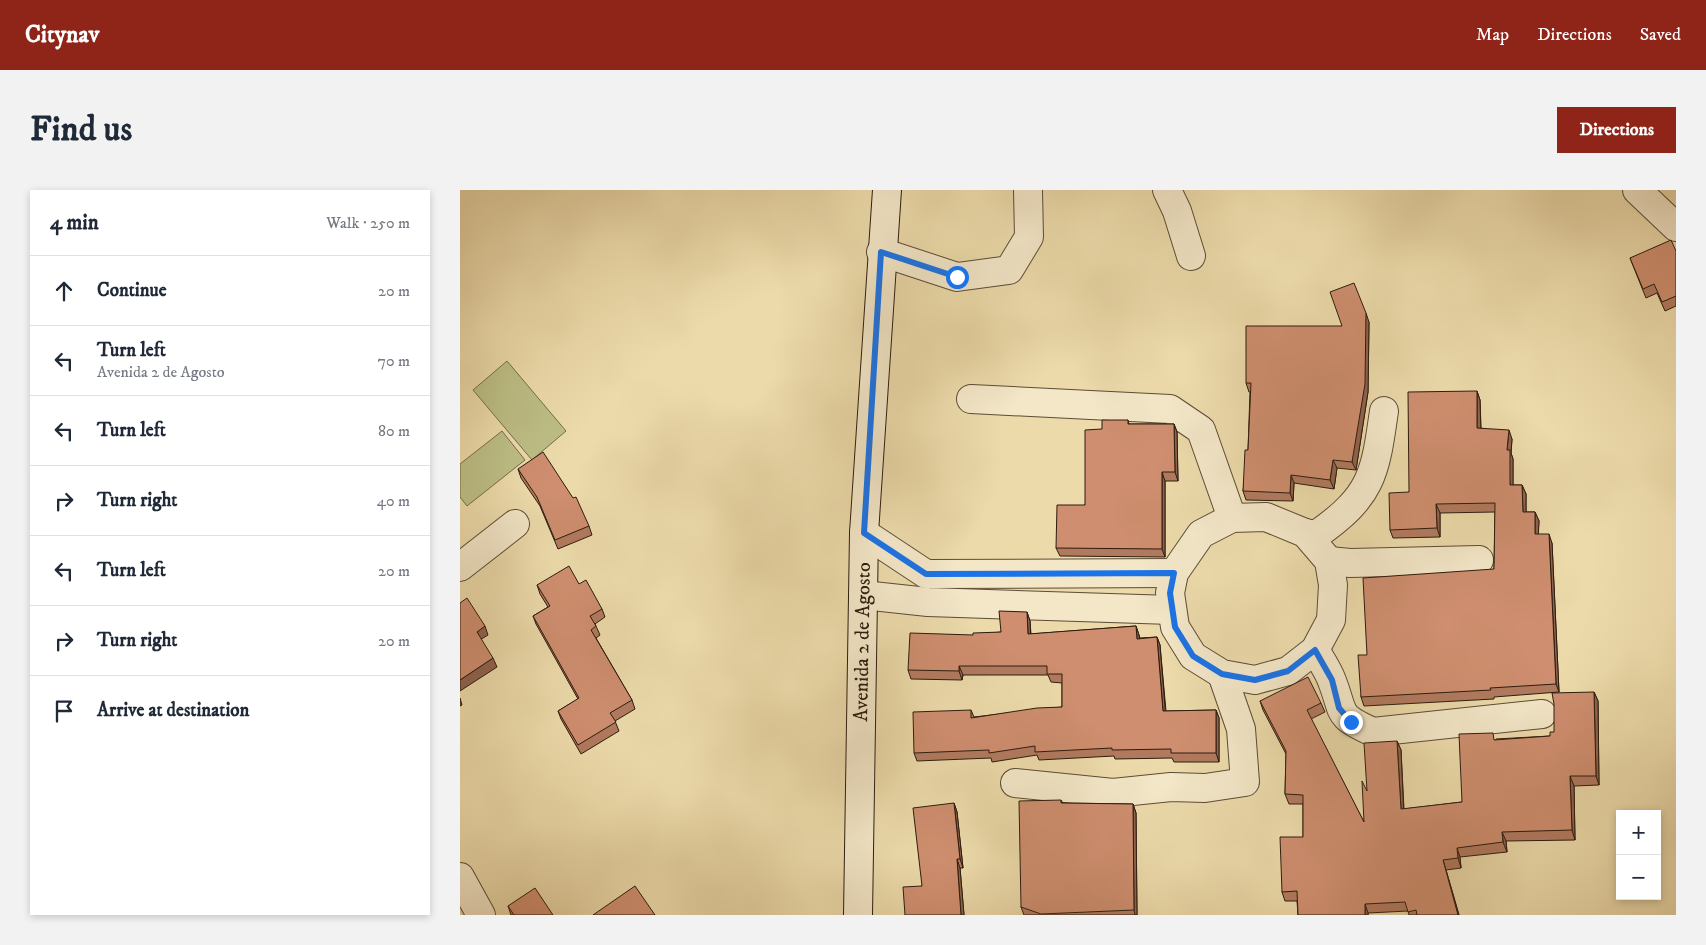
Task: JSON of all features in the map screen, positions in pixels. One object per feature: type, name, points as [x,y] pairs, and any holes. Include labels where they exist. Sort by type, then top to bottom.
[{"type":"street","name":"Avenida 2 de Agosto","points":[[858,915],[864,533],[881,252],[887,190]]},
{"type":"street","points":[[881,252],[957,277],[1009,270],[1028,237],[1028,190]]},
{"type":"street","points":[[1167,190],[1177,211],[1191,256]]},
{"type":"street","points":[[1637,190],[1676,227]]},
{"type":"street","points":[[971,399],[1170,408],[1201,430],[1232,518]]},
{"type":"street","points":[[1305,533],[1329,561],[1333,585],[1331,620],[1315,650],[1288,671],[1255,680],[1222,674],[1193,656],[1175,627],[1170,593],[1174,573],[1201,534],[1232,518],[1266,517],[1305,533],[1316,535],[1342,518],[1363,493],[1376,463],[1384,410]]},
{"type":"street","points":[[460,567],[515,524]]},
{"type":"street","points":[[864,533],[926,574],[1174,573]]},
{"type":"street","points":[[1329,561],[1350,563],[1479,560]]},
{"type":"street","points":[[864,595],[928,602],[1172,610]]},
{"type":"street","points":[[1315,650],[1332,680],[1339,708],[1351,722],[1372,732],[1542,714]]},
{"type":"street","points":[[1014,783],[1113,793],[1171,787],[1205,788],[1245,782],[1241,729],[1222,674]]},
{"type":"street","points":[[460,877],[481,915]]},
{"type":"green space","points":[[507,361],[566,431],[532,460],[473,390]]},
{"type":"green space","points":[[502,431],[525,460],[467,506],[460,497],[460,464]]},
{"type":"building","points":[[1671,240],[1676,251],[1676,296],[1662,302],[1654,284],[1643,289],[1630,258]]},
{"type":"building","points":[[1354,283],[1366,313],[1365,384],[1352,462],[1333,460],[1330,480],[1291,475],[1290,493],[1243,491],[1245,450],[1248,450],[1251,383],[1246,383],[1246,326],[1342,326],[1330,292]]},
{"type":"building","points":[[1477,391],[1477,428],[1509,430],[1507,450],[1510,450],[1510,485],[1522,485],[1523,512],[1535,512],[1535,534],[1549,534],[1556,684],[1490,688],[1491,690],[1361,697],[1358,655],[1367,655],[1363,578],[1494,569],[1495,503],[1436,504],[1437,528],[1390,530],[1389,493],[1409,492],[1408,392]]},
{"type":"building","points":[[1102,420],[1128,420],[1128,424],[1174,424],[1175,472],[1162,472],[1162,549],[1056,548],[1057,505],[1085,505],[1085,430],[1102,429]]},
{"type":"building","points":[[543,452],[573,498],[576,497],[589,526],[555,540],[537,497],[518,469]]},
{"type":"building","points":[[569,566],[579,584],[586,580],[602,609],[590,616],[596,626],[591,630],[632,700],[610,713],[616,722],[578,745],[558,711],[579,698],[533,616],[550,606],[537,585]]},
{"type":"building","points":[[467,598],[485,626],[477,632],[493,658],[460,680],[460,603]]},
{"type":"building","points":[[999,611],[1027,612],[1028,634],[1136,626],[1137,639],[1157,637],[1163,711],[1216,710],[1216,753],[1171,753],[1171,749],[1112,750],[1112,748],[1035,752],[1035,746],[989,753],[989,750],[914,753],[913,712],[971,710],[971,718],[1037,708],[1062,707],[1062,674],[1047,674],[1047,666],[959,666],[959,671],[908,670],[910,633],[973,635],[973,633],[1001,632]]},
{"type":"building","points":[[1308,677],[1321,703],[1307,710],[1364,822],[1362,781],[1367,791],[1364,743],[1397,741],[1401,809],[1462,802],[1459,734],[1493,733],[1494,740],[1550,736],[1550,732],[1554,732],[1552,693],[1594,692],[1596,776],[1570,776],[1572,830],[1502,832],[1503,842],[1457,848],[1458,858],[1443,860],[1458,915],[1417,915],[1416,910],[1408,912],[1405,902],[1365,904],[1365,915],[1298,915],[1297,891],[1282,892],[1280,837],[1303,837],[1303,795],[1285,794],[1286,751],[1260,701]]},
{"type":"building","points":[[1061,800],[1061,803],[1133,804],[1134,910],[1041,914],[1021,907],[1019,801]]},
{"type":"building","points":[[954,803],[960,859],[957,859],[961,915],[905,915],[903,887],[922,886],[913,808]]},
{"type":"building","points":[[635,886],[655,915],[593,915]]},
{"type":"building","points":[[535,888],[553,915],[514,915],[508,906]]},
{"type":"route","points":[[957,277],[881,252],[864,533],[926,574],[1174,573],[1170,593],[1175,627],[1193,656],[1222,674],[1255,680],[1288,671],[1315,650],[1332,680],[1339,708],[1351,722]]}]
